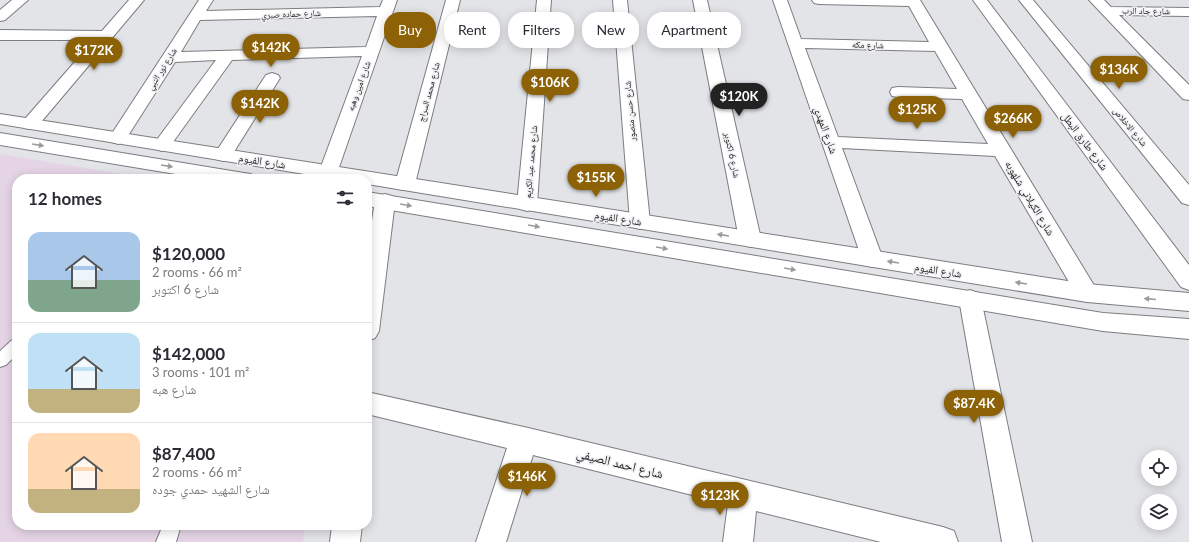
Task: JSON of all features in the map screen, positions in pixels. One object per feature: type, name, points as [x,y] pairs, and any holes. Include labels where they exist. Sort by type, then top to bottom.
[{"type":"street","points":[[0,17],[21,0]]},
{"type":"street","points":[[30,124],[136,0]]},
{"type":"street","name":"شارع نور النبي","points":[[118,138],[206,0]]},
{"type":"street","name":"شارع محمد السراج","points":[[405,184],[453,0]]},
{"type":"street","name":"شارع محمد عبد الكريم","points":[[527,204],[544,0]]},
{"type":"street","name":"شارع حسن منصور","points":[[620,0],[640,222]]},
{"type":"street","name":"شارع 6 اكتوبر","points":[[700,0],[750,240]]},
{"type":"street","name":"شارع المهدي","points":[[780,0],[872,259]]},
{"type":"street","points":[[819,0],[913,1]]},
{"type":"street","name":"شارع طارق البطل","points":[[980,0],[1189,281]]},
{"type":"street","name":"شارع الاخلاص","points":[[1026,0],[1189,198]]},
{"type":"street","points":[[1172,0],[1187,13]]},
{"type":"street","name":"شارع الكيلاني شلهوبه","points":[[913,1],[1087,293]]},
{"type":"street","points":[[1101,5],[1189,95]]},
{"type":"street","name":"شارع جاد الرب","points":[[1101,5],[1187,13]]},
{"type":"street","name":"شارع حماده صبري","points":[[195,16],[388,6]]},
{"type":"street","name":"شارع امين وهبه","points":[[329,172],[388,6]]},
{"type":"street","points":[[0,35],[106,36]]},
{"type":"street","name":"شارع مكه","points":[[796,43],[940,47]]},
{"type":"street","points":[[169,57],[372,51]]},
{"type":"street","points":[[162,145],[228,55]]},
{"type":"street","points":[[223,155],[272,78]]},
{"type":"street","points":[[898,92],[969,94]]},
{"type":"street","name":"شارع الفيوم","points":[[0,119],[342,174]]},
{"type":"street","name":"شارع الفيوم","points":[[0,138],[214,174]]},
{"type":"street","points":[[831,142],[1001,150]]},
{"type":"street","name":"شارع الفيوم","points":[[372,179],[1087,293],[1189,302]]},
{"type":"street","points":[[372,258],[376,200]]},
{"type":"street","name":"شارع الفيوم","points":[[376,200],[1103,322],[1189,329]]},
{"type":"street","points":[[970,299],[1017,542]]},
{"type":"street","name":"شارع احمد الصيفي","points":[[372,404],[524,439],[743,495],[943,542]]},
{"type":"street","points":[[491,542],[524,439]]},
{"type":"street","points":[[738,542],[743,495]]},
{"type":"street","points":[[346,542],[347,530]]},
{"type":"lane","points":[[0,360],[12,349]]},
{"type":"lane","points":[[166,542],[170,530]]},
{"type":"shaded area","points":[[0,154],[122,174],[12,174],[12,530],[304,530],[303,542],[0,542]]}]
